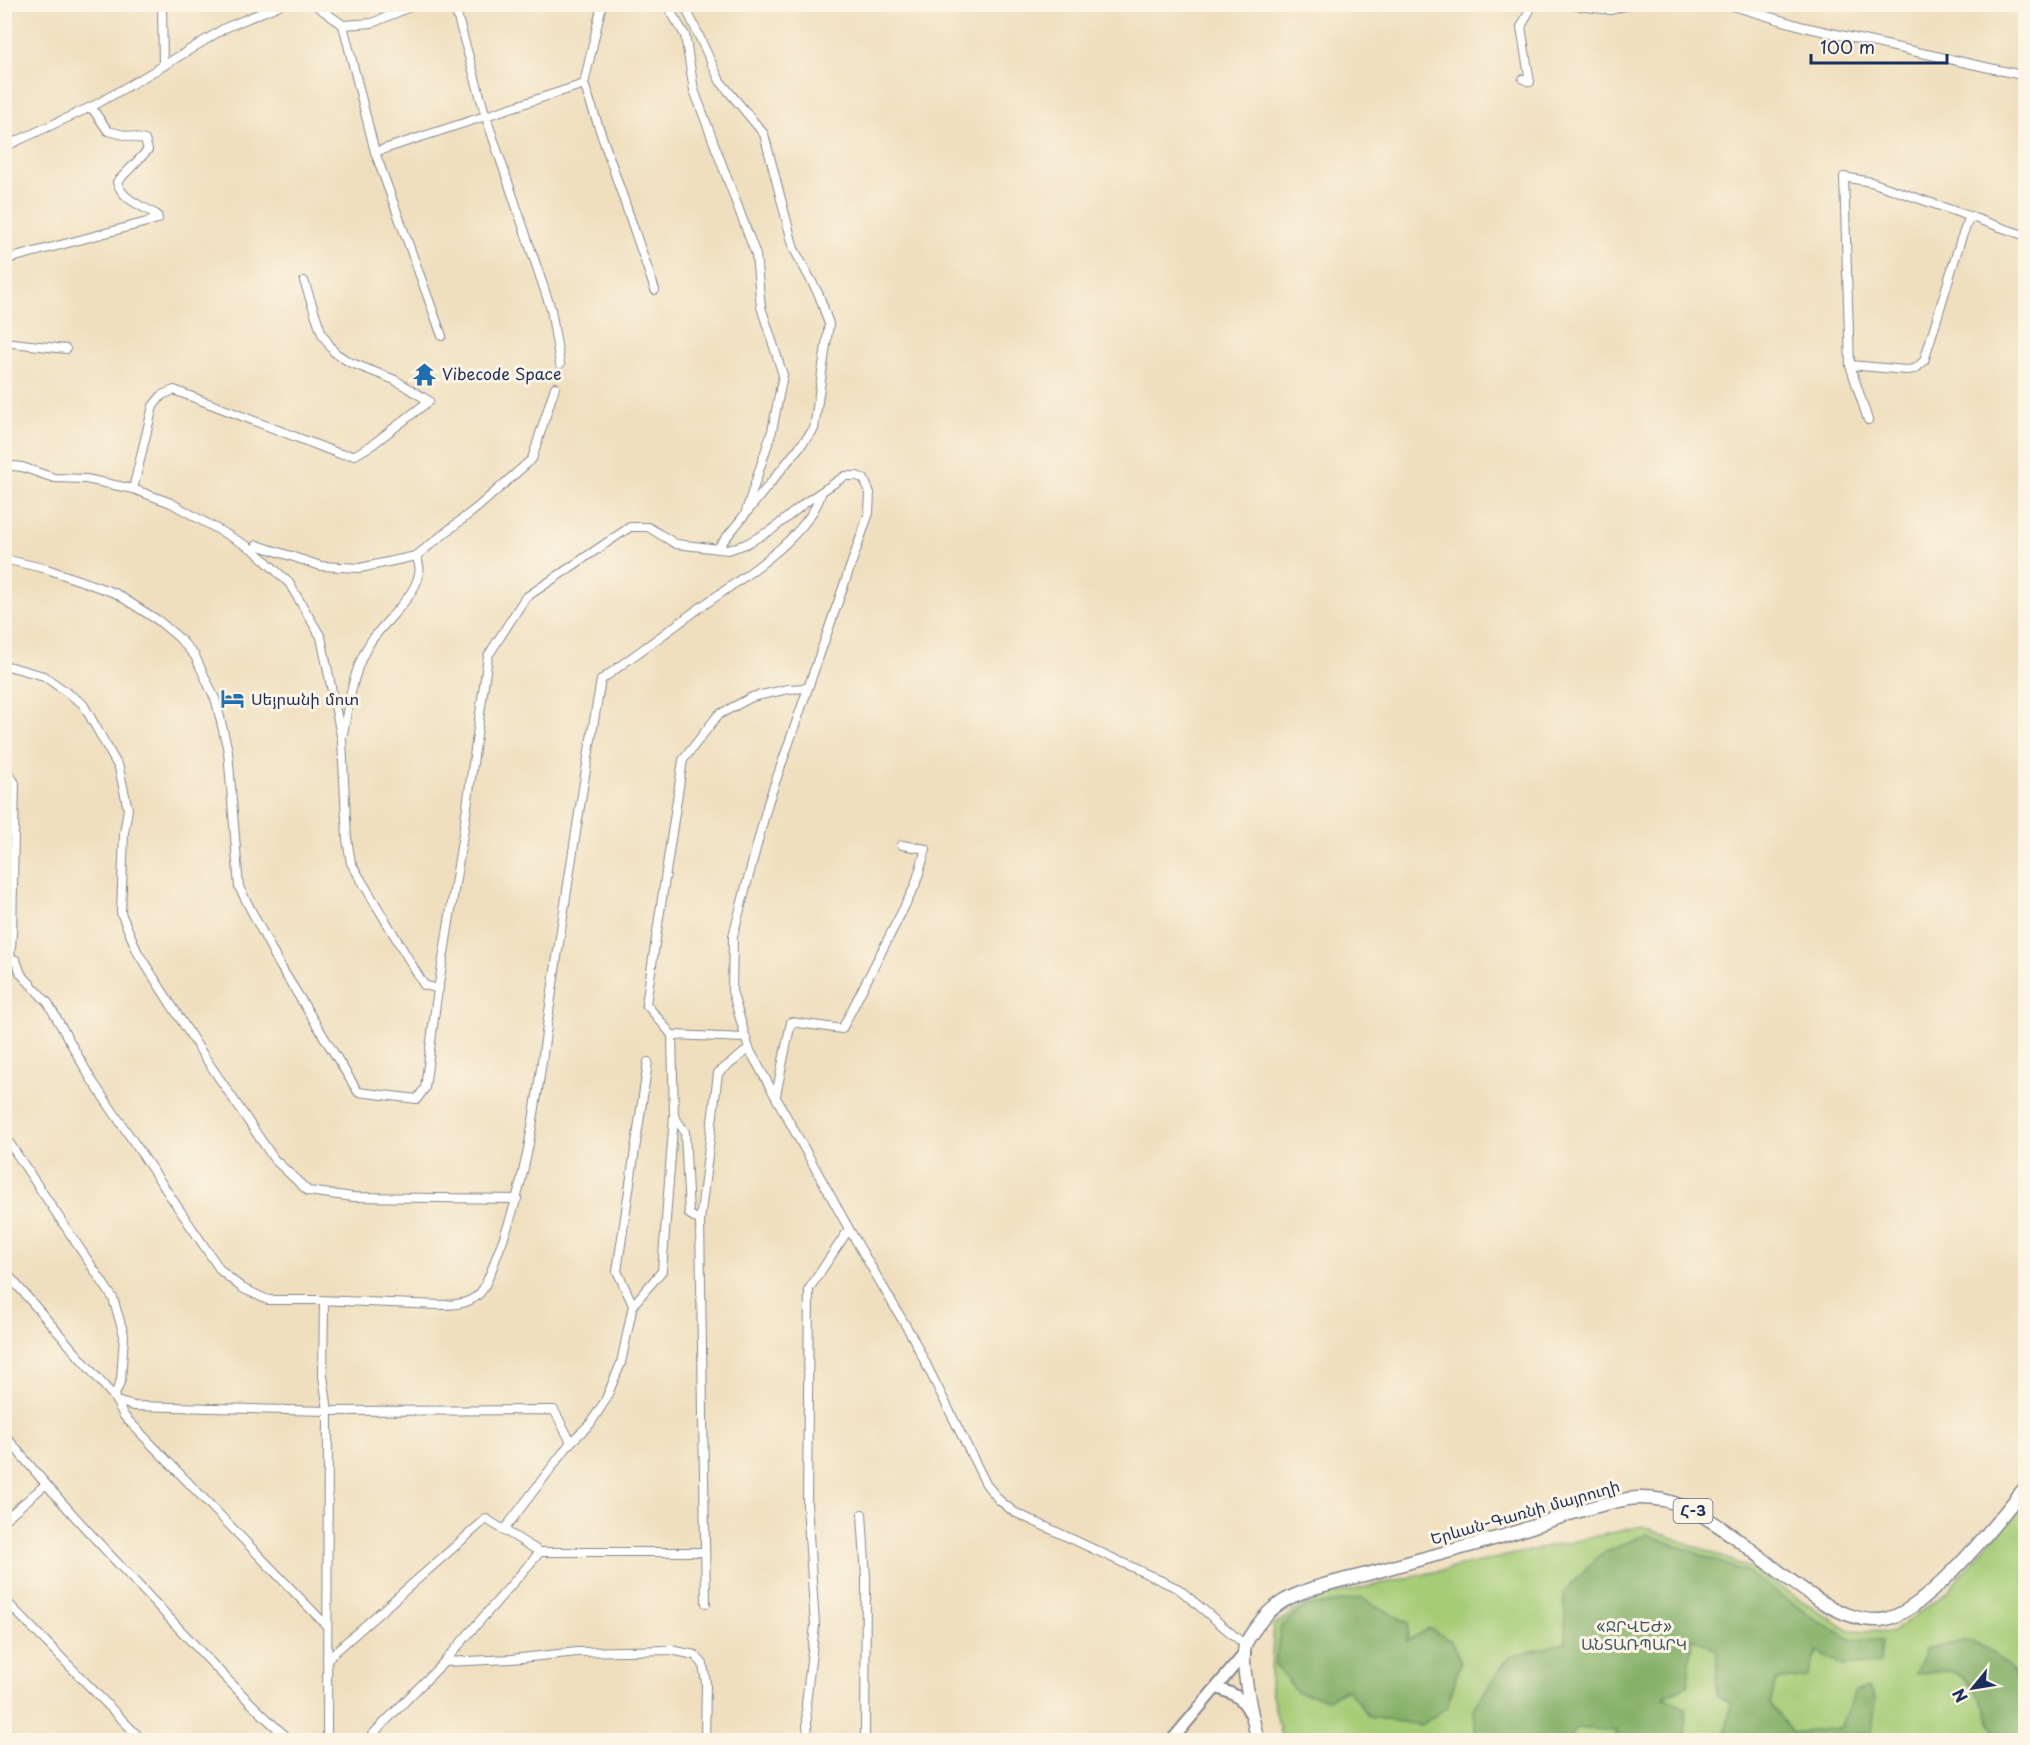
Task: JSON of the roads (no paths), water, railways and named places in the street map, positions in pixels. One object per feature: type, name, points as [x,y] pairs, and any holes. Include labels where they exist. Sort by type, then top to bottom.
[{"type":"main road","name":"Երևան-Գառնի մայրուղի","points":[[1245,1649],[1267,1614],[1287,1599],[1321,1587],[1484,1542],[1590,1509],[1640,1498],[1678,1504],[1726,1530],[1797,1585],[1834,1609],[1859,1619],[1880,1621],[1895,1618],[1931,1592],[1988,1532],[2025,1486]]},
{"type":"main road","points":[[1172,1740],[1217,1688],[1245,1649]]},
{"type":"main road","points":[[1245,1649],[1251,1716]]},
{"type":"main road","points":[[1217,1688],[1234,1694],[1244,1701],[1258,1740]]},
{"type":"street","points":[[162,4],[163,66]]},
{"type":"street","points":[[4,147],[91,107],[225,28],[282,4]]},
{"type":"street","points":[[314,4],[344,25],[372,23],[417,4]]},
{"type":"street","points":[[454,4],[486,117],[551,309],[560,364]]},
{"type":"street","points":[[602,4],[584,84],[655,290]]},
{"type":"street","points":[[666,4],[685,35],[694,90],[756,255],[761,307],[783,375],[772,431],[746,514]]},
{"type":"street","points":[[684,4],[720,81],[764,134],[794,249],[819,295],[830,324],[814,429],[717,549]]},
{"type":"street","points":[[1523,79],[1530,82],[1521,27],[1533,4]]},
{"type":"street","points":[[1561,4],[1611,10],[1632,4]]},
{"type":"street","points":[[1726,4],[1804,27],[2025,76]]},
{"type":"street","points":[[344,25],[375,152],[442,336]]},
{"type":"street","points":[[375,152],[584,84]]},
{"type":"street","points":[[4,260],[158,219],[157,215],[126,197],[117,182],[148,150],[145,140],[108,131],[91,107]]},
{"type":"street","points":[[1868,420],[1850,365],[1844,177],[1870,182],[2025,236]]},
{"type":"street","points":[[1850,365],[1906,370],[1915,369],[1924,361],[1960,239],[1970,216]]},
{"type":"street","points":[[133,489],[153,406],[162,395],[174,390],[340,454],[355,455],[372,445],[429,401],[395,380],[349,362],[334,352],[322,334],[304,281]]},
{"type":"street","points":[[4,342],[66,349]]},
{"type":"street","points":[[257,545],[321,566],[360,568],[416,556],[479,506],[532,459],[555,387]]},
{"type":"street","points":[[4,465],[22,467],[54,478],[86,479],[133,489],[171,503],[255,550],[289,583],[321,637],[342,740],[347,839],[351,863],[424,985],[439,989]]},
{"type":"street","points":[[4,559],[46,569],[116,593],[159,621],[195,656],[216,701],[228,751],[239,887],[279,964],[358,1092],[417,1099],[425,1088],[488,656],[525,598],[630,527],[648,527],[676,544],[728,550],[746,544],[773,529],[806,502],[845,476],[857,476],[864,479],[870,493],[869,513],[768,803],[733,936],[732,991],[749,1049],[913,1338],[986,1484],[999,1500],[1014,1512],[1179,1590],[1245,1649]]},
{"type":"street","points":[[10,958],[16,960],[21,974],[48,1003],[91,1079],[221,1270],[242,1288],[268,1300],[458,1305],[475,1299],[483,1289],[504,1239],[517,1199],[535,1105],[579,805],[601,680],[746,575],[790,539],[816,508],[820,494]]},
{"type":"street","points":[[342,740],[353,683],[370,643],[411,591],[419,575],[420,564],[416,556]]},
{"type":"street","points":[[4,666],[44,676],[83,704],[119,768],[128,809],[124,833],[121,913],[144,962],[274,1159],[308,1191],[353,1197],[517,1199]]},
{"type":"street","points":[[504,1530],[571,1442],[590,1424],[605,1401],[621,1364],[633,1305],[662,1271],[674,1116],[672,1035],[646,1004],[683,760],[718,715],[752,697],[788,689],[808,688]]},
{"type":"street","points":[[4,767],[15,783],[10,958],[4,1028]]},
{"type":"street","points":[[776,1095],[790,1022],[842,1029],[915,886],[926,849],[902,845]]},
{"type":"street","points":[[672,1035],[746,1038]]},
{"type":"street","points":[[706,1603],[700,1221],[718,1073],[749,1049]]},
{"type":"street","points":[[633,1305],[617,1271],[648,1062]]},
{"type":"street","points":[[674,1116],[685,1132],[689,1214],[700,1221]]},
{"type":"street","points":[[4,1135],[113,1298],[124,1335],[121,1380],[115,1399]]},
{"type":"street","points":[[808,1740],[806,1704],[815,1625],[807,1504],[809,1289],[849,1228]]},
{"type":"street","points":[[4,1270],[115,1399],[124,1416],[327,1626]]},
{"type":"street","points":[[324,1300],[323,1376],[328,1411],[327,1740]]},
{"type":"street","points":[[115,1399],[134,1406],[328,1411],[554,1410],[571,1442]]},
{"type":"street","points":[[4,1434],[45,1485],[254,1709],[290,1740]]},
{"type":"street","points":[[4,1520],[45,1485]]},
{"type":"street","points":[[862,1514],[866,1578],[865,1740]]},
{"type":"street","points":[[327,1659],[486,1519],[540,1552],[705,1552]]},
{"type":"street","points":[[367,1740],[444,1662],[540,1552]]},
{"type":"street","points":[[4,1599],[142,1740]]},
{"type":"street","points":[[444,1662],[512,1659],[577,1652],[670,1650],[695,1655],[704,1664],[705,1740]]},
{"type":"place","name":"Vibecode Space","points":[[424,374]]},
{"type":"place","name":"Սեյրանի մոտ","points":[[233,699]]},
{"type":"park label","name":"«ՋՐՎԵԺ» ԱՆՏԱՌՊԱՐԿ","points":[[1634,1635]]}]
